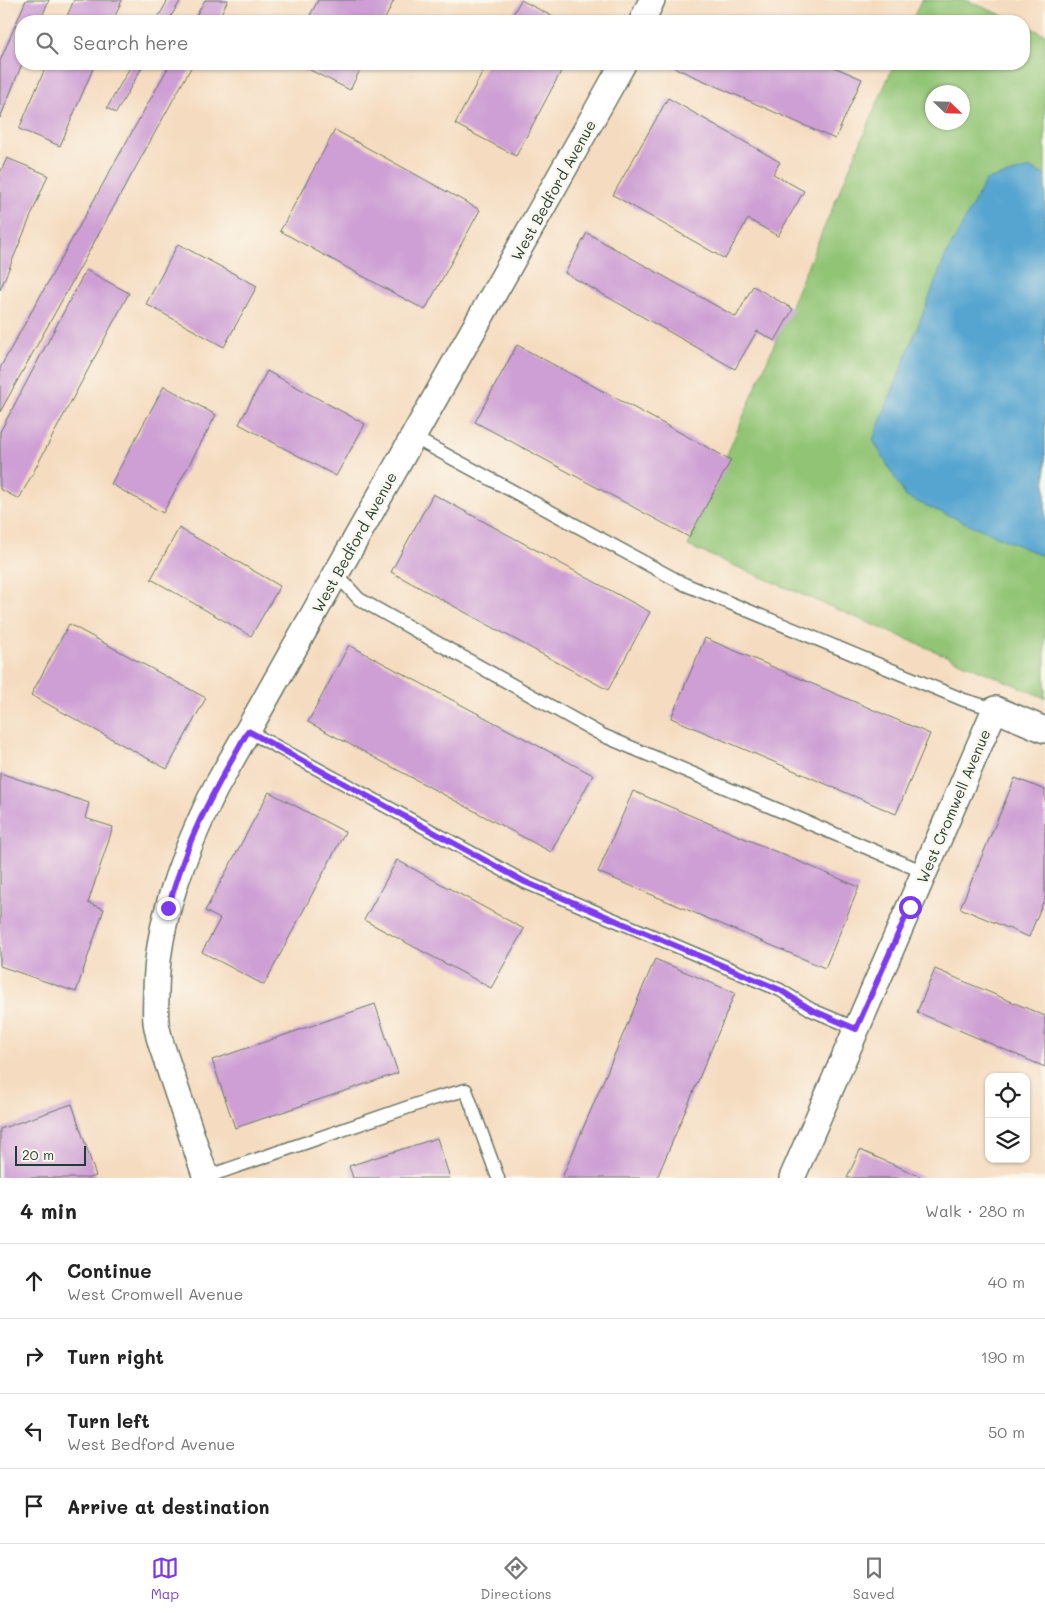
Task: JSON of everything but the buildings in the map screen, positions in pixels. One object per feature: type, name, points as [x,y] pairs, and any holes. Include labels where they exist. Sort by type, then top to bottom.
[{"type":"street","points":[[645,15],[652,0]]},
{"type":"street","name":"West Bedford Avenue","points":[[206,1178],[161,1044],[156,1021],[157,964],[168,908],[181,868],[196,830],[216,789],[620,70]]},
{"type":"street","points":[[995,709],[1045,730]]},
{"type":"street","name":"West Cromwell Avenue","points":[[792,1178],[995,709]]},
{"type":"lane","points":[[414,437],[684,584],[964,700],[995,709]]},
{"type":"lane","points":[[336,574],[359,599],[602,735],[924,872]]},
{"type":"lane","points":[[248,731],[525,882],[780,990],[812,1010],[856,1029]]},
{"type":"lane","points":[[206,1178],[423,1102],[466,1090],[498,1178]]},
{"type":"green space","points":[[921,0],[966,0],[1002,15],[915,15]]},
{"type":"green space","points":[[1030,28],[1045,34],[1045,698],[688,546],[891,70],[1030,70]]},
{"type":"water","points":[[1030,168],[1045,175],[1045,557],[906,497],[873,440],[945,257],[986,180]]},
{"type":"route","points":[[168,908],[196,830],[248,731],[525,882],[780,990],[812,1010],[856,1029],[910,907]]}]
